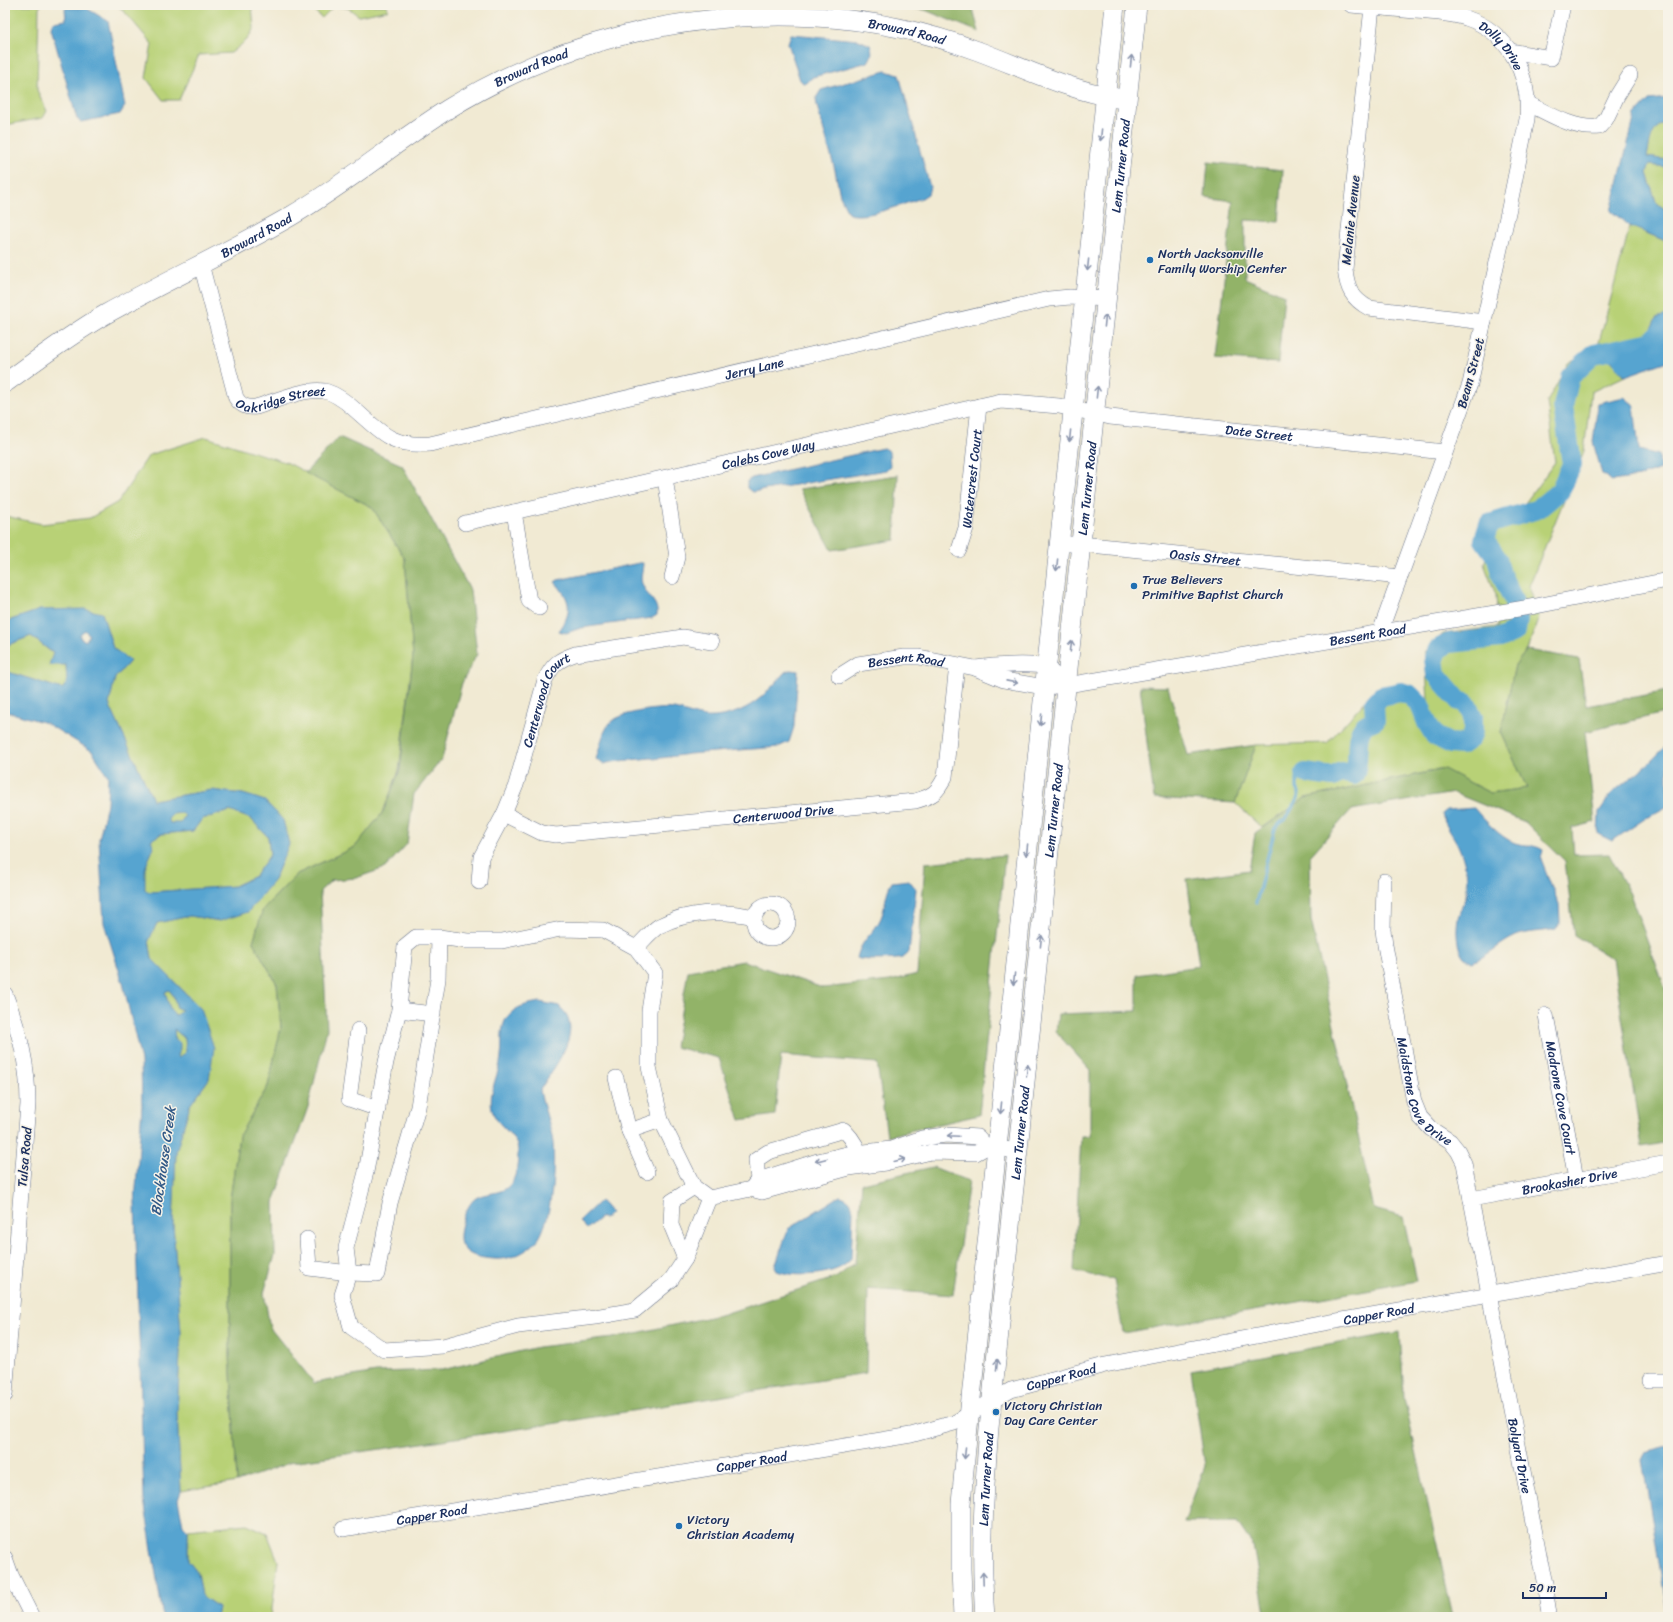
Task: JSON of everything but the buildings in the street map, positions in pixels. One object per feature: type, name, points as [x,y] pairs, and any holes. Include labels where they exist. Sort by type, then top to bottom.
[{"type":"main road","name":"Lem Turner Road","points":[[963,1617],[961,1504],[992,1148],[1021,913],[1115,5]]},
{"type":"main road","name":"Lem Turner Road","points":[[985,1617],[983,1574],[983,1505],[992,1401],[1137,5]]},
{"type":"main road","name":"Broward Road","points":[[7,381],[103,316],[280,222],[318,200],[413,132],[448,109],[507,76],[555,56],[590,44],[654,28],[694,21],[740,17],[818,17],[858,21],[916,32],[946,40],[980,51],[1052,81],[1105,96],[1127,100]]},
{"type":"main road","points":[[1021,913],[1043,914]]},
{"type":"street","name":"Dolly Drive","points":[[1351,5],[1444,13],[1467,18],[1487,29],[1510,51],[1523,74],[1529,104]]},
{"type":"street","points":[[1510,51],[1551,58],[1564,5]]},
{"type":"street","name":"Melanie Avenue","points":[[1372,7],[1345,269],[1346,281],[1350,291],[1358,302],[1369,308],[1484,322]]},
{"type":"street","points":[[1529,104],[1567,122],[1588,128],[1599,127],[1606,119],[1616,96],[1630,75]]},
{"type":"street","name":"Beam Street","points":[[1380,632],[1470,384],[1509,208],[1529,104]]},
{"type":"street","name":"Oakridge Street","points":[[200,264],[236,398],[240,404],[256,407],[298,394],[324,391],[336,395],[347,402],[390,439],[403,444]]},
{"type":"street","name":"Jerry Lane","points":[[403,444],[430,444],[1049,298],[1107,299]]},
{"type":"street","name":"Calebs Cove Way","points":[[465,523],[1001,401],[1059,406],[1073,409]]},
{"type":"street","name":"Watercrest Court","points":[[959,550],[966,528],[979,406]]},
{"type":"street","name":"Date Street","points":[[1073,409],[1110,417],[1445,452]]},
{"type":"street","points":[[665,478],[677,557],[672,577]]},
{"type":"street","points":[[514,512],[529,600],[539,608]]},
{"type":"street","name":"Oasis Street","points":[[1059,544],[1081,544],[1400,577]]},
{"type":"street","name":"Bessent Road","points":[[839,676],[858,664],[904,657],[919,658],[976,668],[1004,680],[1044,687],[1067,685],[1536,606],[1668,580]]},
{"type":"street","name":"Centerwood Court","points":[[479,882],[481,857],[504,814],[516,785],[545,680],[552,666],[561,659],[575,654],[683,637],[712,642]]},
{"type":"street","name":"Centerwood Drive","points":[[504,814],[542,833],[556,835],[915,801],[929,797],[938,790],[944,777],[957,665]]},
{"type":"street","name":"Bessent Road","points":[[976,668],[1000,665],[1046,668]]},
{"type":"street","points":[[1046,668],[1067,685]]},
{"type":"street","name":"Maidstone Cove Drive","points":[[1384,881],[1383,930],[1385,945],[1414,1102],[1420,1116],[1424,1121],[1431,1129],[1450,1142],[1458,1151],[1464,1163],[1489,1294]]},
{"type":"street","points":[[636,948],[658,927],[683,916],[713,913],[739,914],[754,917]]},
{"type":"street","points":[[561,929],[603,930],[636,948],[654,973],[649,1011],[649,1067],[661,1120],[694,1187],[709,1198],[685,1259],[671,1280],[635,1310],[595,1317],[518,1326],[443,1346],[384,1350],[350,1327],[342,1295],[349,1273],[346,1248],[366,1172],[386,1062],[399,1010],[405,946],[416,937],[440,937],[468,941],[502,941],[561,929]]},
{"type":"street","points":[[307,1239],[309,1268],[349,1273],[377,1274],[390,1203],[418,1107],[438,979],[440,937]]},
{"type":"street","name":"Tulsa Road","points":[[5,994],[22,1043],[26,1065],[28,1104],[5,1395]]},
{"type":"street","points":[[399,1010],[433,1014]]},
{"type":"street","name":"Madrone Cove Court","points":[[1546,1015],[1576,1179]]},
{"type":"street","points":[[358,1030],[349,1099],[378,1109]]},
{"type":"street","points":[[616,1078],[628,1131],[647,1172]]},
{"type":"street","points":[[628,1131],[661,1120]]},
{"type":"street","points":[[861,1159],[852,1137],[844,1130],[768,1152],[756,1160],[755,1184],[762,1192],[850,1168],[861,1159],[885,1163],[932,1152],[976,1153],[992,1148],[1019,1150]]},
{"type":"street","name":"Brookasher Drive","points":[[1471,1199],[1668,1163]]},
{"type":"street","points":[[709,1198],[755,1184]]},
{"type":"street","points":[[685,1259],[671,1225],[672,1201],[694,1187]]},
{"type":"street","name":"Capper Road","points":[[343,1528],[911,1435],[954,1423],[1011,1390],[1105,1365],[1319,1324],[1668,1263]]},
{"type":"street","name":"Bolyard Drive","points":[[1489,1294],[1551,1617]]},
{"type":"street","points":[[1649,1380],[1668,1380]]},
{"type":"street","points":[[5,1558],[11,1575],[32,1617]]},
{"type":"green space","points":[[5,5],[42,5],[39,8],[37,90],[47,111],[43,118],[5,125]]},
{"type":"green space","points":[[116,5],[252,5],[254,28],[247,40],[231,53],[199,55],[179,100],[163,100],[146,78],[152,44],[123,10]]},
{"type":"green space","points":[[308,5],[387,5],[388,10],[359,16],[348,8],[334,6],[322,18]]},
{"type":"green space","points":[[881,5],[972,5],[979,32],[925,10]]},
{"type":"green space","points":[[1664,122],[1668,122],[1668,160],[1647,157],[1651,133]]},
{"type":"green space","points":[[1208,162],[1283,170],[1279,222],[1245,220],[1245,278],[1284,295],[1278,363],[1215,358],[1233,201],[1205,197]]},
{"type":"green space","points":[[1649,165],[1668,167],[1668,212],[1656,202],[1647,173]]},
{"type":"green space","points":[[1630,226],[1668,242],[1668,315],[1656,318],[1649,335],[1599,346],[1625,376],[1591,392],[1584,451],[1529,586],[1539,617],[1527,650],[1515,665],[1501,732],[1527,788],[1490,793],[1443,769],[1305,798],[1262,828],[1235,803],[1256,745],[1327,743],[1372,694],[1401,685],[1428,700],[1425,652],[1443,634],[1498,627],[1496,595],[1484,564],[1487,555],[1477,531],[1487,517],[1523,506],[1555,462],[1547,402],[1568,363],[1598,346]]},
{"type":"green space","points":[[206,437],[288,463],[372,507],[405,559],[413,656],[399,770],[383,812],[355,847],[297,874],[263,909],[253,942],[277,984],[281,1028],[268,1086],[239,1136],[230,1200],[230,1355],[237,1482],[181,1491],[177,1413],[181,1333],[173,1224],[176,1152],[190,1105],[209,1079],[201,1009],[152,959],[149,940],[157,923],[190,916],[220,921],[274,880],[289,844],[283,820],[265,801],[243,794],[212,790],[153,800],[109,704],[115,678],[130,661],[113,648],[102,613],[40,610],[5,622],[5,516],[42,524],[90,518],[118,502],[149,455]]},
{"type":"green space","points":[[339,437],[402,465],[470,590],[477,654],[462,683],[442,759],[414,794],[407,844],[385,868],[356,878],[332,880],[320,891],[327,1029],[308,1107],[274,1202],[275,1255],[264,1293],[270,1328],[314,1383],[376,1372],[442,1370],[538,1347],[613,1338],[724,1314],[837,1277],[855,1263],[862,1183],[933,1167],[969,1181],[953,1295],[868,1289],[866,1373],[545,1425],[292,1462],[237,1482],[230,1355],[230,1200],[239,1136],[268,1086],[281,1027],[277,984],[253,942],[263,909],[297,874],[355,847],[383,812],[400,770],[413,656],[405,559],[372,507],[305,473]]},
{"type":"green space","points":[[898,475],[895,540],[832,550],[799,489]]},
{"type":"green space","points":[[31,636],[66,664],[67,683],[62,689],[5,671],[5,646]]},
{"type":"green space","points":[[1527,650],[1579,659],[1586,706],[1668,691],[1668,712],[1585,732],[1595,822],[1572,828],[1574,855],[1609,854],[1630,894],[1668,996],[1668,1142],[1642,1147],[1613,959],[1574,935],[1565,861],[1525,822],[1454,793],[1351,810],[1310,856],[1311,920],[1374,1209],[1403,1217],[1417,1281],[1123,1333],[1114,1280],[1074,1271],[1081,1136],[1090,1136],[1090,1070],[1056,1032],[1058,1014],[1137,1011],[1137,975],[1199,966],[1187,879],[1249,870],[1255,834],[1305,798],[1444,769],[1490,793],[1527,788],[1501,732],[1515,665]]},
{"type":"green space","points":[[1140,686],[1168,687],[1188,755],[1256,745],[1235,803],[1154,798]]},
{"type":"green space","points":[[230,811],[251,819],[268,837],[270,855],[255,876],[235,886],[150,892],[144,890],[145,868],[154,847],[150,840],[161,834],[193,831],[202,819]]},
{"type":"green space","points":[[182,813],[185,816],[180,824],[170,823],[168,819],[172,814]]},
{"type":"green space","points":[[1005,855],[979,1115],[887,1136],[877,1063],[781,1055],[775,1115],[740,1120],[719,1058],[675,1047],[688,971],[744,961],[823,988],[890,981],[917,974],[925,863]]},
{"type":"green space","points":[[169,990],[173,995],[177,1008],[182,1010],[175,1017],[170,1009],[165,992]]},
{"type":"green space","points":[[174,1028],[185,1039],[187,1051],[179,1058],[177,1055],[180,1049],[175,1040]]},
{"type":"green space","points":[[1400,1332],[1404,1397],[1453,1617],[1266,1617],[1253,1546],[1237,1522],[1184,1522],[1205,1466],[1191,1370]]},
{"type":"green space","points":[[247,1524],[267,1533],[278,1561],[271,1617],[216,1617],[218,1607],[202,1596],[198,1573],[188,1561],[188,1530]]},
{"type":"water","points":[[65,8],[86,8],[108,21],[125,106],[120,114],[81,122],[77,119],[51,28],[53,22],[66,20]]},
{"type":"water","points":[[791,34],[859,40],[870,45],[872,52],[868,62],[813,77],[806,83],[803,83],[800,80],[788,43]]},
{"type":"water","points":[[886,71],[899,75],[930,187],[928,194],[922,198],[895,207],[875,213],[857,215],[849,214],[840,196],[835,170],[816,98],[821,90]]},
{"type":"water","points":[[1668,98],[1668,122],[1658,127],[1652,135],[1647,157],[1668,160],[1668,167],[1649,165],[1647,173],[1656,202],[1668,212],[1668,242],[1630,226],[1611,211],[1635,115],[1649,100]]},
{"type":"water","points":[[1668,315],[1668,361],[1625,376],[1598,346],[1648,335],[1656,318]]},
{"type":"water","points":[[1624,397],[1634,405],[1639,450],[1659,455],[1660,469],[1639,477],[1612,481],[1602,474],[1593,442],[1598,403]]},
{"type":"water","points":[[883,448],[889,452],[890,466],[886,470],[752,492],[747,488],[747,481],[752,478]]},
{"type":"water","points":[[643,563],[641,577],[642,583],[645,590],[655,603],[657,615],[652,618],[581,628],[566,633],[559,631],[567,617],[568,606],[564,594],[555,582],[558,580]]},
{"type":"water","name":"Blockhouse Creek","points":[[85,609],[102,613],[113,648],[130,661],[115,678],[109,704],[153,800],[212,790],[243,794],[265,801],[283,820],[289,844],[274,880],[248,912],[220,921],[190,916],[157,923],[149,940],[152,959],[201,1009],[214,1048],[209,1079],[190,1105],[176,1152],[173,1224],[181,1333],[177,1413],[181,1491],[178,1500],[183,1525],[188,1530],[188,1561],[198,1573],[202,1596],[218,1607],[216,1617],[163,1617],[144,1500],[135,1202],[142,1106],[141,1061],[123,983],[104,923],[99,839],[107,804],[108,776],[92,751],[46,723],[5,711],[5,671],[62,689],[67,683],[66,665],[49,665],[53,653],[31,636],[5,646],[5,622],[40,610]],"holes":[[[85,630],[89,635],[86,641],[80,638],[80,634]],[[230,811],[251,819],[268,837],[270,855],[255,876],[235,886],[150,892],[145,890],[145,868],[154,847],[151,840],[161,834],[193,831],[202,819]],[[182,813],[185,816],[180,823],[170,823],[168,819],[172,814]],[[169,990],[173,995],[177,1008],[182,1010],[175,1016],[170,1009],[165,992]],[[174,1029],[185,1039],[186,1051],[179,1058],[177,1055],[180,1049],[180,1043],[175,1040]]]},
{"type":"water","points":[[790,670],[798,671],[794,727],[789,742],[778,747],[689,754],[603,764],[596,759],[605,731],[610,723],[615,719],[631,713],[660,709],[674,709],[697,716],[708,717],[722,716],[733,713],[742,710],[758,700],[785,672]]},
{"type":"water","points":[[1668,744],[1668,806],[1646,818],[1612,841],[1598,834],[1599,812],[1612,793],[1648,764]]},
{"type":"water","points":[[1474,808],[1493,828],[1510,841],[1543,850],[1541,859],[1559,905],[1560,922],[1556,929],[1525,933],[1516,936],[1472,962],[1465,958],[1461,953],[1457,938],[1459,913],[1467,888],[1465,866],[1458,845],[1445,823],[1442,814],[1447,810]]},
{"type":"water","points":[[909,880],[916,889],[909,952],[907,955],[899,959],[886,960],[857,958],[861,946],[881,918],[888,890],[892,882]]},
{"type":"water","points":[[540,1002],[559,1006],[567,1016],[570,1027],[569,1036],[562,1056],[540,1090],[553,1143],[552,1192],[547,1218],[539,1238],[531,1247],[520,1254],[501,1259],[475,1256],[467,1252],[461,1244],[461,1226],[466,1212],[472,1201],[476,1198],[503,1190],[508,1187],[516,1173],[518,1161],[517,1144],[494,1116],[491,1103],[491,1096],[501,1057],[503,1025],[508,1016],[518,1008]]},
{"type":"water","points":[[840,1196],[850,1201],[853,1209],[851,1259],[845,1265],[837,1269],[816,1274],[805,1275],[777,1271],[775,1267],[788,1229]]},
{"type":"water","points":[[600,1201],[611,1213],[604,1219],[601,1217],[587,1229],[579,1221]]},
{"type":"water","points":[[1668,1447],[1668,1617],[1642,1459],[1645,1453]]},
{"type":"waterway","points":[[1305,773],[1333,777],[1341,772],[1354,775],[1357,763],[1359,736],[1365,725],[1375,720],[1374,704],[1381,696],[1401,692],[1410,695],[1420,705],[1427,723],[1435,736],[1451,744],[1461,745],[1471,738],[1473,730],[1473,717],[1466,703],[1459,701],[1436,674],[1434,658],[1438,649],[1449,643],[1501,638],[1516,631],[1518,619],[1513,599],[1501,574],[1497,558],[1484,540],[1489,524],[1538,509],[1560,491],[1572,464],[1563,406],[1570,377],[1594,354],[1651,342],[1668,325]]},
{"type":"waterway","points":[[1256,903],[1275,828],[1286,818],[1298,798],[1299,793],[1297,788],[1297,778],[1300,774],[1305,773]]},
{"type":"place","name":"North Jacksonville Family Worship Center","points":[[1150,260]]},
{"type":"place","name":"True Believers Primitive Baptist Church","points":[[1134,586]]},
{"type":"place","name":"Victory Christian Day Care Center","points":[[996,1412]]},
{"type":"place","name":"Victory Christian Academy","points":[[679,1526]]}]
